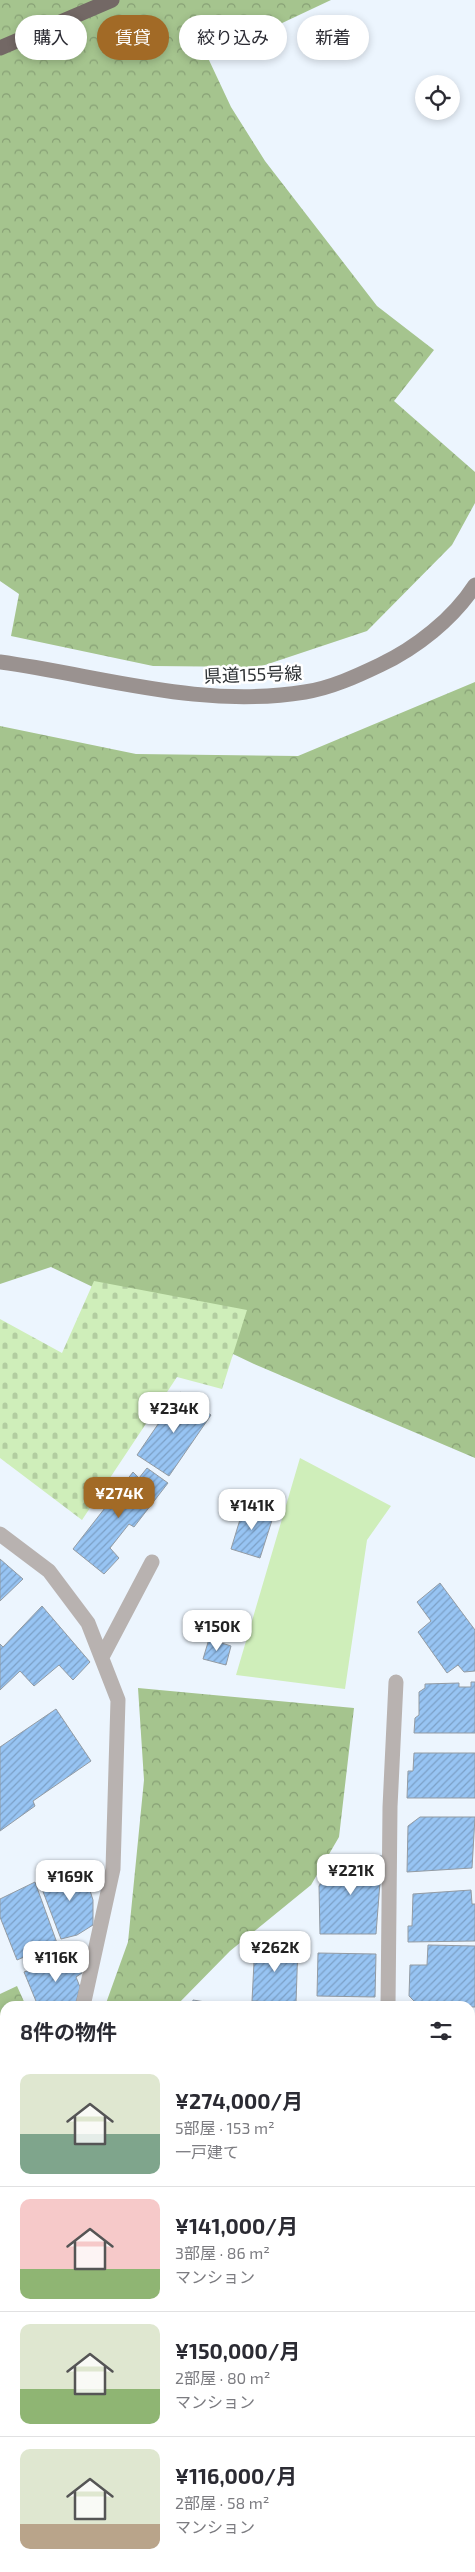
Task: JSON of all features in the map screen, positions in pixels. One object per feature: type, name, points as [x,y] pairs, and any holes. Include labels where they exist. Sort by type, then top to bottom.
[{"type":"highway","points":[[0,48],[112,0]]},
{"type":"main road","name":"県道155号線","points":[[0,662],[158,691],[208,696],[258,696],[306,692],[355,677],[405,651],[444,620],[469,595],[475,585]]},
{"type":"street","points":[[0,1534],[49,1571],[88,1623],[118,1700],[113,1869],[83,2001]]},
{"type":"street","points":[[102,1658],[152,1562]]},
{"type":"street","points":[[388,2001],[390,1807],[396,1682]]},
{"type":"green space","points":[[0,0],[331,0],[287,21],[287,15],[179,15],[179,60],[209,60],[231,107],[265,161],[377,306],[434,350],[394,401],[475,472],[475,503],[452,545],[367,631],[259,667],[153,666],[11,636],[19,594],[0,581]]},
{"type":"green space","points":[[475,682],[475,1458],[254,1364],[51,1267],[0,1284],[0,726],[136,754],[298,756]]},
{"type":"green space","points":[[94,1281],[247,1310],[222,1389],[177,1377],[82,1520],[0,1458],[0,1319],[62,1353]]},
{"type":"green space","points":[[300,1458],[391,1506],[367,1540],[345,1689],[236,1675]]},
{"type":"green space","points":[[138,1688],[354,1708],[339,1837],[311,1885],[230,1951],[181,2001],[107,2001],[128,1942],[144,1780]]},
{"type":"green space","points":[[17,1986],[24,2001],[0,2001],[0,1994]]},
{"type":"building","points":[[180,1392],[211,1415],[169,1476],[137,1455]]},
{"type":"building","points":[[147,1468],[168,1483],[134,1527],[129,1524],[110,1548],[119,1558],[104,1574],[73,1549],[133,1472],[139,1478]]},
{"type":"building","points":[[245,1503],[274,1514],[260,1558],[231,1549]]},
{"type":"building","points":[[0,1559],[23,1579],[0,1601]]},
{"type":"building","points":[[440,1583],[475,1630],[475,1671],[464,1672],[458,1665],[447,1673],[418,1632],[431,1621],[417,1602]]},
{"type":"building","points":[[42,1606],[90,1662],[73,1680],[59,1665],[34,1686],[20,1671],[0,1690],[0,1644],[3,1647]]},
{"type":"building","points":[[209,1639],[231,1646],[226,1665],[203,1659]]},
{"type":"building","points":[[471,1682],[475,1682],[475,1733],[414,1733],[415,1718],[419,1715],[419,1692],[425,1688],[425,1684],[459,1683],[459,1687],[471,1687]]},
{"type":"building","points":[[56,1709],[91,1761],[33,1801],[35,1806],[0,1831],[0,1747]]},
{"type":"building","points":[[414,1753],[475,1753],[475,1798],[407,1798],[408,1771],[413,1771]]},
{"type":"building","points":[[420,1817],[475,1817],[472,1868],[407,1872],[408,1826]]},
{"type":"building","points":[[337,1855],[382,1856],[376,1934],[320,1934],[319,1886]]},
{"type":"building","points":[[82,1865],[93,1900],[93,1925],[77,1935],[61,1939],[39,1881]]},
{"type":"building","points":[[35,1882],[57,1943],[17,1960],[0,1917],[0,1899]]},
{"type":"building","points":[[471,1890],[472,1904],[475,1904],[475,1941],[408,1942],[408,1926],[412,1926],[413,1894]]},
{"type":"building","points":[[255,1943],[298,1944],[296,2001],[252,2001]]},
{"type":"building","points":[[428,1945],[475,1946],[475,2001],[414,2001],[409,1996],[410,1965],[427,1965]]},
{"type":"building","points":[[318,1953],[376,1954],[375,1997],[317,1996]]},
{"type":"building","points":[[75,1954],[82,1973],[76,1977],[80,1987],[76,2001],[36,2001],[24,1972]]}]
